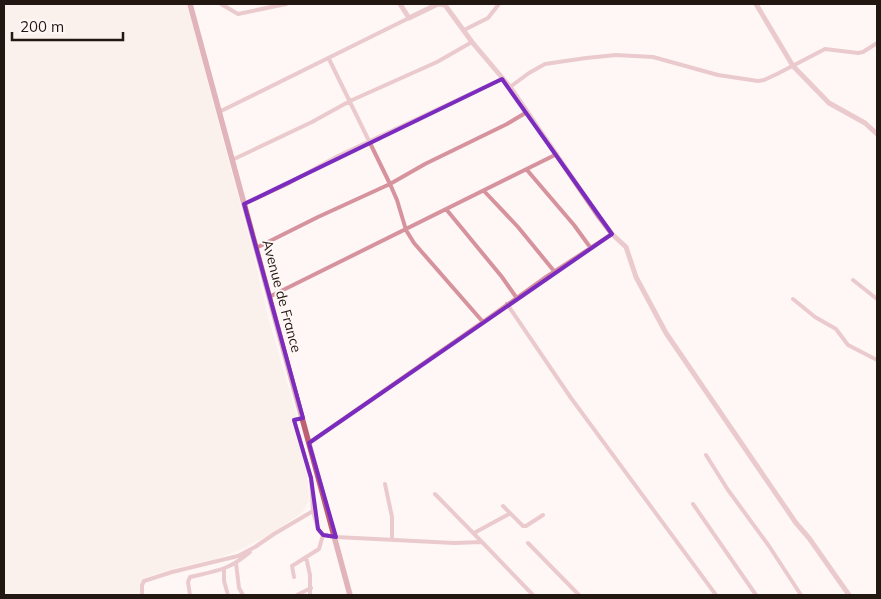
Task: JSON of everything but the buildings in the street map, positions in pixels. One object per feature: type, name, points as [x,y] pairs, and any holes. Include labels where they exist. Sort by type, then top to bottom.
[{"type":"main road","name":"Avenue de France","points":[[190,4],[336,537],[350,595]]},
{"type":"street","points":[[221,4],[240,14],[286,4]]},
{"type":"street","points":[[400,4],[409,18]]},
{"type":"street","points":[[219,112],[409,18],[442,4],[449,9],[472,42],[510,87],[612,234],[626,247],[636,277],[666,333],[796,523],[809,538],[849,595]]},
{"type":"street","points":[[464,30],[488,18],[499,4]]},
{"type":"street","points":[[756,4],[793,66],[829,103],[865,123],[877,134]]},
{"type":"street","points":[[232,160],[312,122],[350,101],[437,62],[472,42]]},
{"type":"street","points":[[510,87],[545,64],[614,56],[653,57],[718,75],[758,81],[764,80],[825,49],[858,53],[877,43]]},
{"type":"street","points":[[329,59],[398,200],[406,230],[414,243],[483,322]]},
{"type":"street","points":[[244,204],[287,184],[338,156],[502,78]]},
{"type":"street","points":[[256,248],[390,184],[527,112]]},
{"type":"street","points":[[269,297],[557,154]]},
{"type":"street","points":[[528,170],[590,247]]},
{"type":"street","points":[[484,191],[518,227],[554,271]]},
{"type":"street","points":[[446,209],[516,297]]},
{"type":"street","points":[[309,443],[516,297],[612,234]]},
{"type":"street","points":[[853,280],[877,298]]},
{"type":"street","points":[[793,299],[815,318],[836,329],[848,345],[877,360]]},
{"type":"street","points":[[507,304],[571,398],[716,595]]},
{"type":"street","points":[[303,418],[294,420],[311,478],[313,512],[318,530],[322,535],[392,540],[482,542]]},
{"type":"street","points":[[706,455],[801,595]]},
{"type":"street","points":[[385,484],[392,517],[392,540]]},
{"type":"street","points":[[435,494],[533,595]]},
{"type":"street","points":[[693,504],[756,595]]},
{"type":"street","points":[[503,506],[524,527],[543,515]]},
{"type":"street","points":[[190,595],[188,579],[224,570],[274,534],[313,512]]},
{"type":"street","points":[[474,533],[509,514]]},
{"type":"street","points":[[294,577],[292,566],[319,548],[322,535]]},
{"type":"street","points":[[528,543],[579,595]]},
{"type":"street","points":[[142,595],[144,581],[238,556],[255,547]]},
{"type":"street","points":[[306,557],[311,588],[310,595]]},
{"type":"street","points":[[236,563],[239,588],[244,595]]},
{"type":"street","points":[[224,570],[224,581],[228,595]]},
{"type":"street","points":[[297,595],[311,588]]},
{"type":"highlighted area","points":[[502,79],[612,234],[309,443],[336,537],[323,535],[318,529],[311,478],[294,420],[303,418],[244,204]]},
{"type":"shaded area","points":[[4,4],[187,4],[254,256],[268,317],[297,416],[292,419],[307,469],[309,501],[302,513],[269,535],[244,548],[219,558],[168,570],[144,578],[140,583],[141,595],[4,595]]}]
